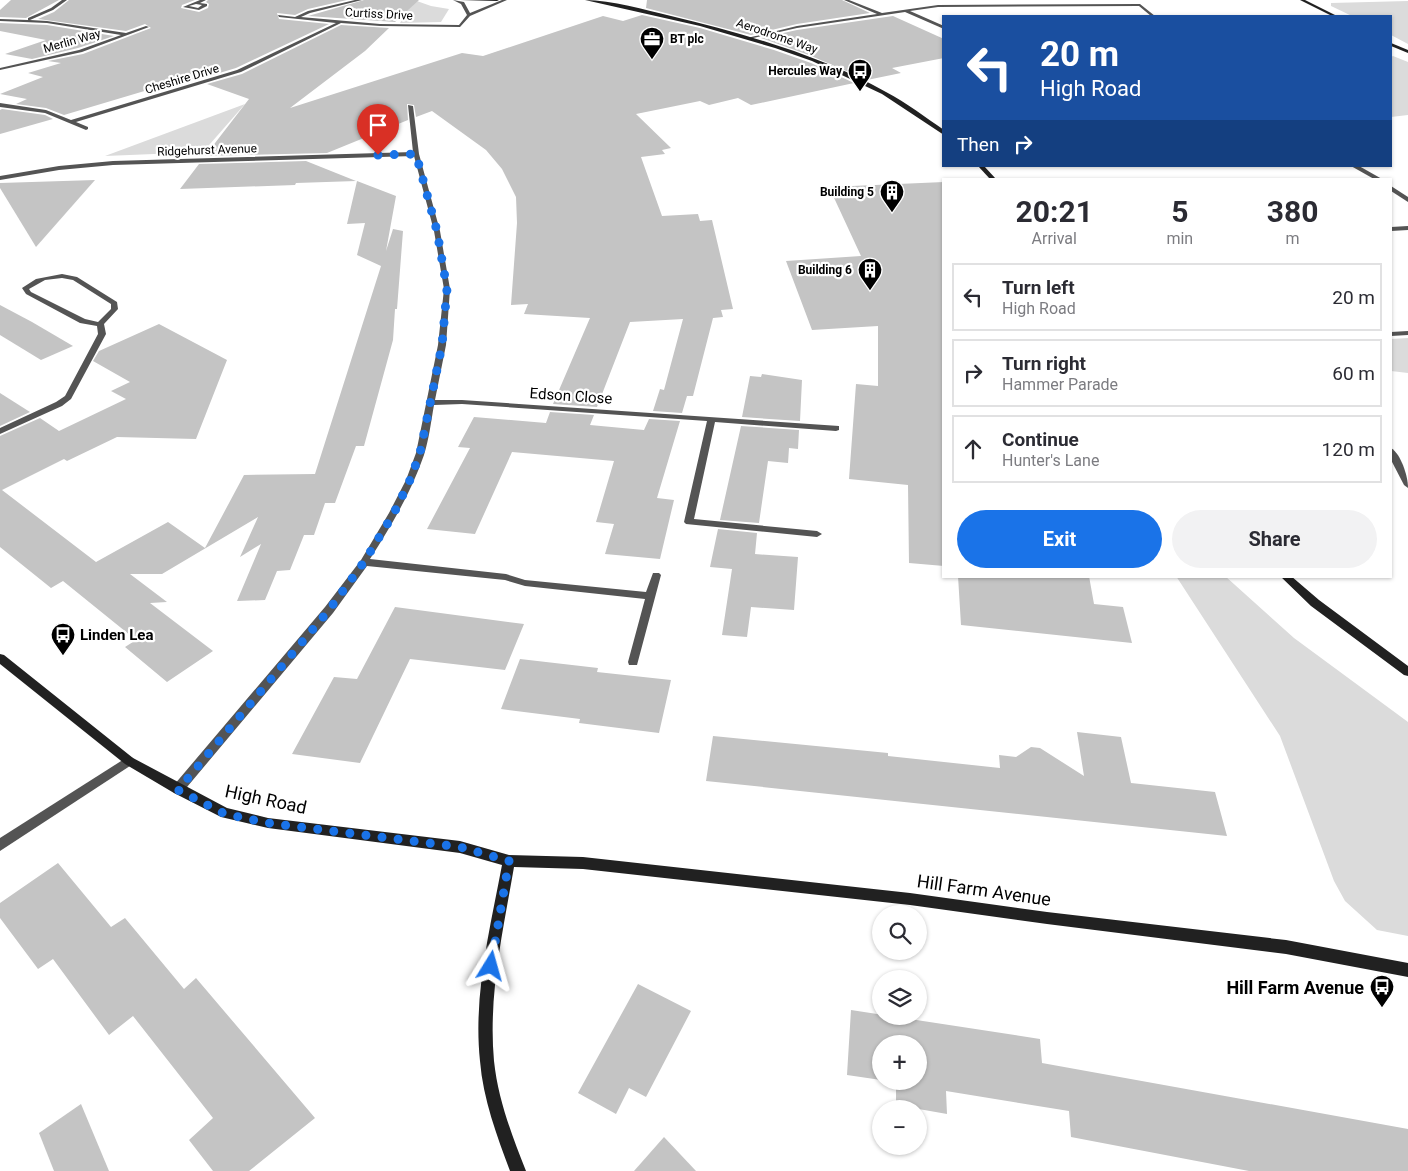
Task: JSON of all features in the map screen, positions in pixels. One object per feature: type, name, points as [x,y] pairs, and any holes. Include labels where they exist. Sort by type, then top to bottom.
[{"type":"street","points":[[27,20],[52,9],[66,0]]},
{"type":"street","points":[[196,3],[204,0]]},
{"type":"street","name":"Curtiss Drive","points":[[296,18],[309,12],[360,0]]},
{"type":"street","points":[[455,0],[463,3],[469,15],[506,0]]},
{"type":"street","points":[[462,0],[497,0]]},
{"type":"street","name":"Aerodrome Way","points":[[587,0],[686,20],[749,38],[800,56],[882,92],[942,132]]},
{"type":"street","points":[[846,0],[882,14]]},
{"type":"street","points":[[994,0],[999,6]]},
{"type":"street","points":[[1302,0],[1333,15]]},
{"type":"street","points":[[749,38],[797,27],[938,6],[1140,6],[1152,15]]},
{"type":"street","points":[[905,11],[942,27]]},
{"type":"street","name":"Curtiss Drive","points":[[279,16],[399,26],[460,26],[469,15]]},
{"type":"street","points":[[0,20],[27,20],[127,34]]},
{"type":"street","name":"Cheshire Drive","points":[[71,122],[228,75],[253,65],[340,22]]},
{"type":"street","name":"Merlin Way","points":[[0,69],[63,56],[147,27]]},
{"type":"street","points":[[1392,44],[1408,52]]},
{"type":"street","points":[[0,105],[46,112],[86,128]]},
{"type":"street","points":[[178,790],[329,610],[364,562],[394,513],[410,480],[420,453],[442,345],[447,289],[437,231],[416,154],[410,106]]},
{"type":"street","name":"Ridgehurst Avenue","points":[[0,178],[59,168],[113,163],[416,154]]},
{"type":"street","points":[[982,167],[992,178]]},
{"type":"street","points":[[1356,167],[1377,178]]},
{"type":"street","points":[[1392,189],[1408,200]]},
{"type":"street","points":[[1392,229],[1408,228]]},
{"type":"street","points":[[62,276],[75,278],[115,303],[114,309],[100,324],[83,321],[28,293],[25,288],[47,277],[62,276]]},
{"type":"street","points":[[0,431],[59,404],[68,397],[102,334],[100,324]]},
{"type":"street","points":[[1392,334],[1408,333]]},
{"type":"street","name":"Edson Close","points":[[430,403],[462,402],[836,428]]},
{"type":"street","points":[[710,420],[688,522],[817,534]]},
{"type":"street","points":[[1392,453],[1408,485]]},
{"type":"street","points":[[364,562],[506,576],[525,583],[650,596]]},
{"type":"street","points":[[632,662],[656,575]]},
{"type":"street","points":[[1287,578],[1315,603],[1408,672]]},
{"type":"street","name":"High Road","points":[[0,658],[80,724],[129,761],[178,790],[225,814],[268,823],[460,847],[509,861],[583,863]]},
{"type":"street","points":[[0,845],[129,761]]},
{"type":"street","points":[[509,861],[486,1001],[487,1062],[504,1134],[518,1171]]},
{"type":"street","name":"Hill Farm Avenue","points":[[583,863],[910,899],[1276,946],[1408,970]]},
{"type":"shaded area","points":[[414,0],[431,6],[449,9],[441,22],[400,23],[407,12],[401,10]]},
{"type":"shaded area","points":[[1408,1],[1408,44],[1392,36],[1392,15],[1350,15],[1331,6],[1331,3]]},
{"type":"shaded area","points":[[1392,56],[1408,62],[1408,115],[1392,117]]},
{"type":"shaded area","points":[[245,104],[203,152],[105,156]]},
{"type":"shaded area","points":[[1408,338],[1408,373],[1392,371],[1392,339]]},
{"type":"shaded area","points":[[1177,578],[1227,578],[1294,638],[1408,722],[1408,936],[1377,930],[1345,901],[1334,881],[1280,736]]},
{"type":"building","points":[[11,0],[59,0],[26,18],[0,17],[0,10]]},
{"type":"building","points":[[69,0],[195,0],[182,5],[181,8],[199,12],[208,8],[209,4],[206,2],[208,0],[347,0],[308,9],[295,15],[277,13],[279,19],[329,24],[236,68],[196,80],[188,78],[64,115],[46,108],[16,104],[27,99],[0,94],[43,77],[28,73],[61,63],[48,61],[83,54],[151,28],[145,24],[126,31],[38,19],[54,12]]},
{"type":"building","points":[[364,0],[419,0],[395,22],[308,16]]},
{"type":"building","points":[[647,0],[842,0],[870,13],[797,24],[751,35],[646,8]]},
{"type":"building","points":[[642,15],[700,28],[774,50],[811,63],[854,83],[751,105],[738,98],[709,105],[700,101],[636,114],[671,148],[662,150],[665,154],[641,157],[662,216],[698,214],[700,221],[712,220],[733,309],[721,310],[723,317],[713,318],[693,396],[687,396],[682,413],[653,411],[660,389],[664,390],[683,319],[630,322],[597,407],[553,404],[590,318],[524,314],[528,304],[511,305],[517,223],[516,197],[502,169],[486,150],[432,111],[416,117],[414,105],[407,104],[408,120],[327,153],[205,156],[249,99],[207,84],[242,74],[341,25],[389,28],[365,51],[290,108],[462,53],[483,56],[603,16],[623,21]]},
{"type":"building","points":[[893,16],[942,38],[942,58],[892,68],[901,73],[867,80],[809,55],[761,38],[797,30]]},
{"type":"building","points":[[0,23],[47,25],[114,36],[78,48],[32,59],[5,54],[46,40],[0,31]]},
{"type":"building","points":[[0,110],[45,115],[53,119],[0,134]]},
{"type":"building","points":[[306,161],[356,181],[180,189],[199,164]]},
{"type":"building","points":[[95,180],[36,247],[0,188],[0,183]]},
{"type":"building","points":[[357,181],[396,196],[386,251],[393,229],[403,231],[393,340],[364,446],[356,446],[335,503],[325,503],[314,535],[304,535],[290,570],[277,571],[265,600],[237,601],[261,544],[240,557],[258,517],[162,574],[130,574],[167,602],[150,603],[213,651],[167,682],[125,647],[136,640],[63,581],[51,588],[0,547],[0,436],[40,418],[59,431],[126,399],[111,391],[130,382],[93,361],[99,351],[159,324],[227,360],[196,439],[117,437],[67,461],[64,459],[2,490],[96,562],[168,522],[205,548],[244,475],[315,474],[381,266],[357,255],[365,223],[347,224]]},
{"type":"building","points":[[942,182],[942,566],[909,563],[908,485],[849,479],[856,384],[878,386],[878,326],[812,330],[786,261],[861,256],[829,187]]},
{"type":"building","points":[[0,305],[73,346],[41,360],[0,335]]},
{"type":"building","points":[[762,374],[802,380],[800,421],[742,417],[750,376],[761,377]]},
{"type":"building","points":[[0,393],[30,412],[0,426]]},
{"type":"building","points":[[550,412],[594,415],[590,425],[644,430],[649,419],[680,421],[657,498],[674,500],[660,559],[605,554],[614,524],[596,522],[614,461],[512,452],[475,534],[427,529],[470,448],[458,447],[474,417],[546,423]]},
{"type":"building","points":[[741,426],[799,430],[798,449],[789,448],[788,463],[768,461],[759,523],[720,520]]},
{"type":"building","points":[[718,529],[757,533],[755,554],[798,557],[794,610],[751,607],[747,637],[722,635],[732,569],[710,567]]},
{"type":"building","points":[[958,578],[1089,578],[1094,604],[1123,607],[1132,643],[961,625]]},
{"type":"building","points":[[395,607],[524,624],[505,670],[410,659],[360,763],[292,754],[334,677],[357,679]]},
{"type":"building","points":[[520,659],[598,668],[597,672],[671,680],[659,733],[579,723],[580,719],[501,709]]},
{"type":"building","points":[[1077,732],[1121,737],[1131,783],[1215,792],[1227,836],[706,781],[713,736],[888,753],[888,756],[1000,768],[999,755],[1016,757],[1031,747],[1040,748],[1084,776]]},
{"type":"building","points":[[58,863],[111,927],[125,918],[184,989],[196,978],[315,1118],[249,1171],[213,1171],[189,1140],[213,1118],[133,1016],[109,1035],[53,959],[38,969],[0,918],[0,903]]},
{"type":"building","points":[[638,984],[691,1011],[646,1097],[629,1088],[616,1114],[578,1093]]},
{"type":"building","points":[[851,1010],[872,1013],[872,1025],[927,1025],[927,1022],[1040,1039],[1042,1063],[1408,1129],[1408,1171],[1249,1171],[1071,1137],[1069,1111],[946,1091],[947,1114],[927,1110],[927,1100],[896,1100],[896,1090],[927,1090],[927,1035],[872,1035],[872,1079],[847,1075]]},
{"type":"building","points":[[81,1104],[109,1171],[54,1171],[39,1133]]},
{"type":"building","points":[[664,1137],[696,1171],[634,1171]]},
{"type":"place","name":"BT plc","points":[[652,60]]},
{"type":"place","name":"Hercules Way","points":[[860,92]]},
{"type":"place","name":"Building 5","points":[[892,213]]},
{"type":"place","name":"Building 6","points":[[870,291]]},
{"type":"place","name":"Linden Lea","points":[[63,656]]},
{"type":"place","name":"Hill Farm Avenue","points":[[1382,1008]]},
{"type":"route","points":[[378,155],[416,154],[437,231],[446,276],[447,310],[442,345],[420,453],[410,480],[394,513],[364,562],[329,610],[178,790],[225,814],[268,823],[460,847],[509,861],[491,966]]}]
